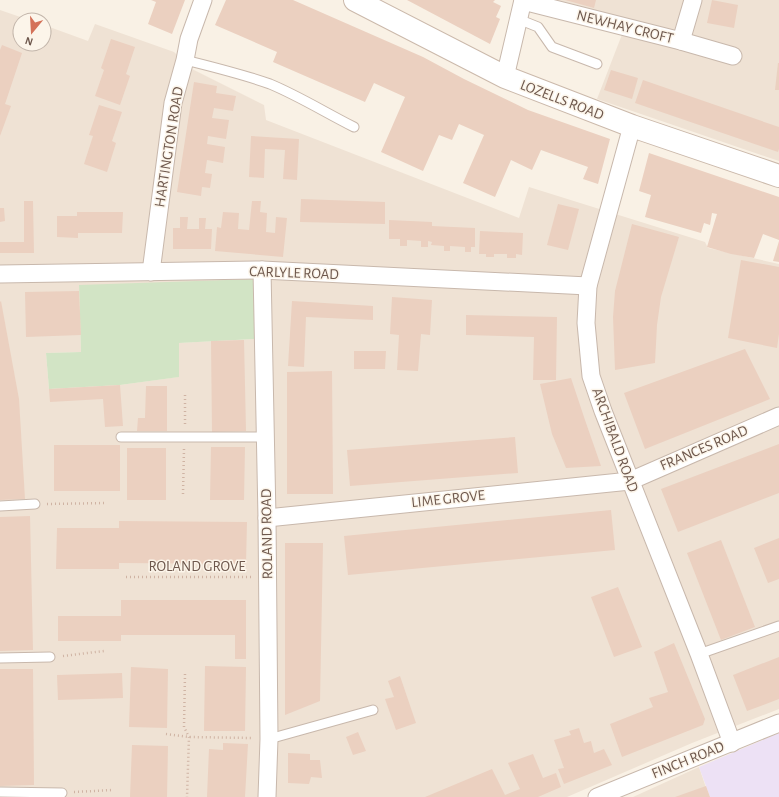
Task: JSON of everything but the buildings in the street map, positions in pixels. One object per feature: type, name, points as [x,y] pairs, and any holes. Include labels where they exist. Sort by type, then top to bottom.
[{"type":"main road","name":"LOZELLS ROAD","points":[[355,0],[505,77],[632,126],[779,176]]},
{"type":"street","name":"HARTINGTON ROAD","points":[[151,272],[173,103],[189,39],[203,0]]},
{"type":"street","points":[[505,77],[523,0]]},
{"type":"street","name":"NEWHAY CROFT","points":[[523,0],[681,41],[732,56]]},
{"type":"street","name":"NEWHAY CROFT","points":[[681,41],[693,0]]},
{"type":"street","name":"ARCHIBALD ROAD","points":[[632,126],[588,286],[586,323],[592,376],[603,411],[732,743]]},
{"type":"street","name":"CARLYLE ROAD","points":[[0,274],[262,270],[588,286]]},
{"type":"street","name":"ROLAND ROAD","points":[[262,270],[268,518],[269,739],[267,797]]},
{"type":"street","name":"FRANCES ROAD","points":[[630,481],[779,416]]},
{"type":"street","name":"LIME GROVE","points":[[268,518],[630,481]]},
{"type":"street","name":"FINCH ROAD","points":[[597,797],[779,723]]},
{"type":"lane","points":[[518,19],[538,27],[552,47],[597,64]]},
{"type":"lane","points":[[184,60],[270,84],[354,127]]},
{"type":"lane","points":[[121,437],[265,437]]},
{"type":"lane","points":[[0,506],[36,504]]},
{"type":"lane","points":[[698,654],[779,626]]},
{"type":"lane","points":[[0,658],[50,657]]},
{"type":"lane","points":[[269,739],[373,710]]},
{"type":"lane","points":[[0,792],[62,793]]},
{"type":"path","points":[[36,504],[107,503]]},
{"type":"path","name":"ROLAND GROVE","points":[[126,577],[268,577]]},
{"type":"path","points":[[50,657],[104,650]]},
{"type":"path","points":[[185,674],[184,727],[189,737],[187,797]]},
{"type":"path","points":[[166,734],[189,737],[269,739]]},
{"type":"path","points":[[62,793],[113,790]]},
{"type":"shaded area","points":[[544,0],[779,0],[779,161],[597,99],[628,19]]},
{"type":"shaded area","points":[[0,10],[12,14],[12,52],[52,52],[52,28],[88,41],[95,24],[174,52],[192,69],[264,105],[266,120],[519,218],[529,187],[705,242],[708,248],[779,264],[779,709],[692,743],[567,797],[0,797]],"holes":[[[79,285],[254,339],[178,343],[178,377],[120,385],[49,389],[46,353],[81,352]]]},
{"type":"shaded area","points":[[779,733],[779,797],[710,797],[699,767]]},
{"type":"shaded area","points":[[699,767],[709,797],[633,797]]},
{"type":"green space","points":[[256,279],[254,339],[179,343],[179,377],[120,385],[49,389],[46,353],[81,352],[79,285]]}]
